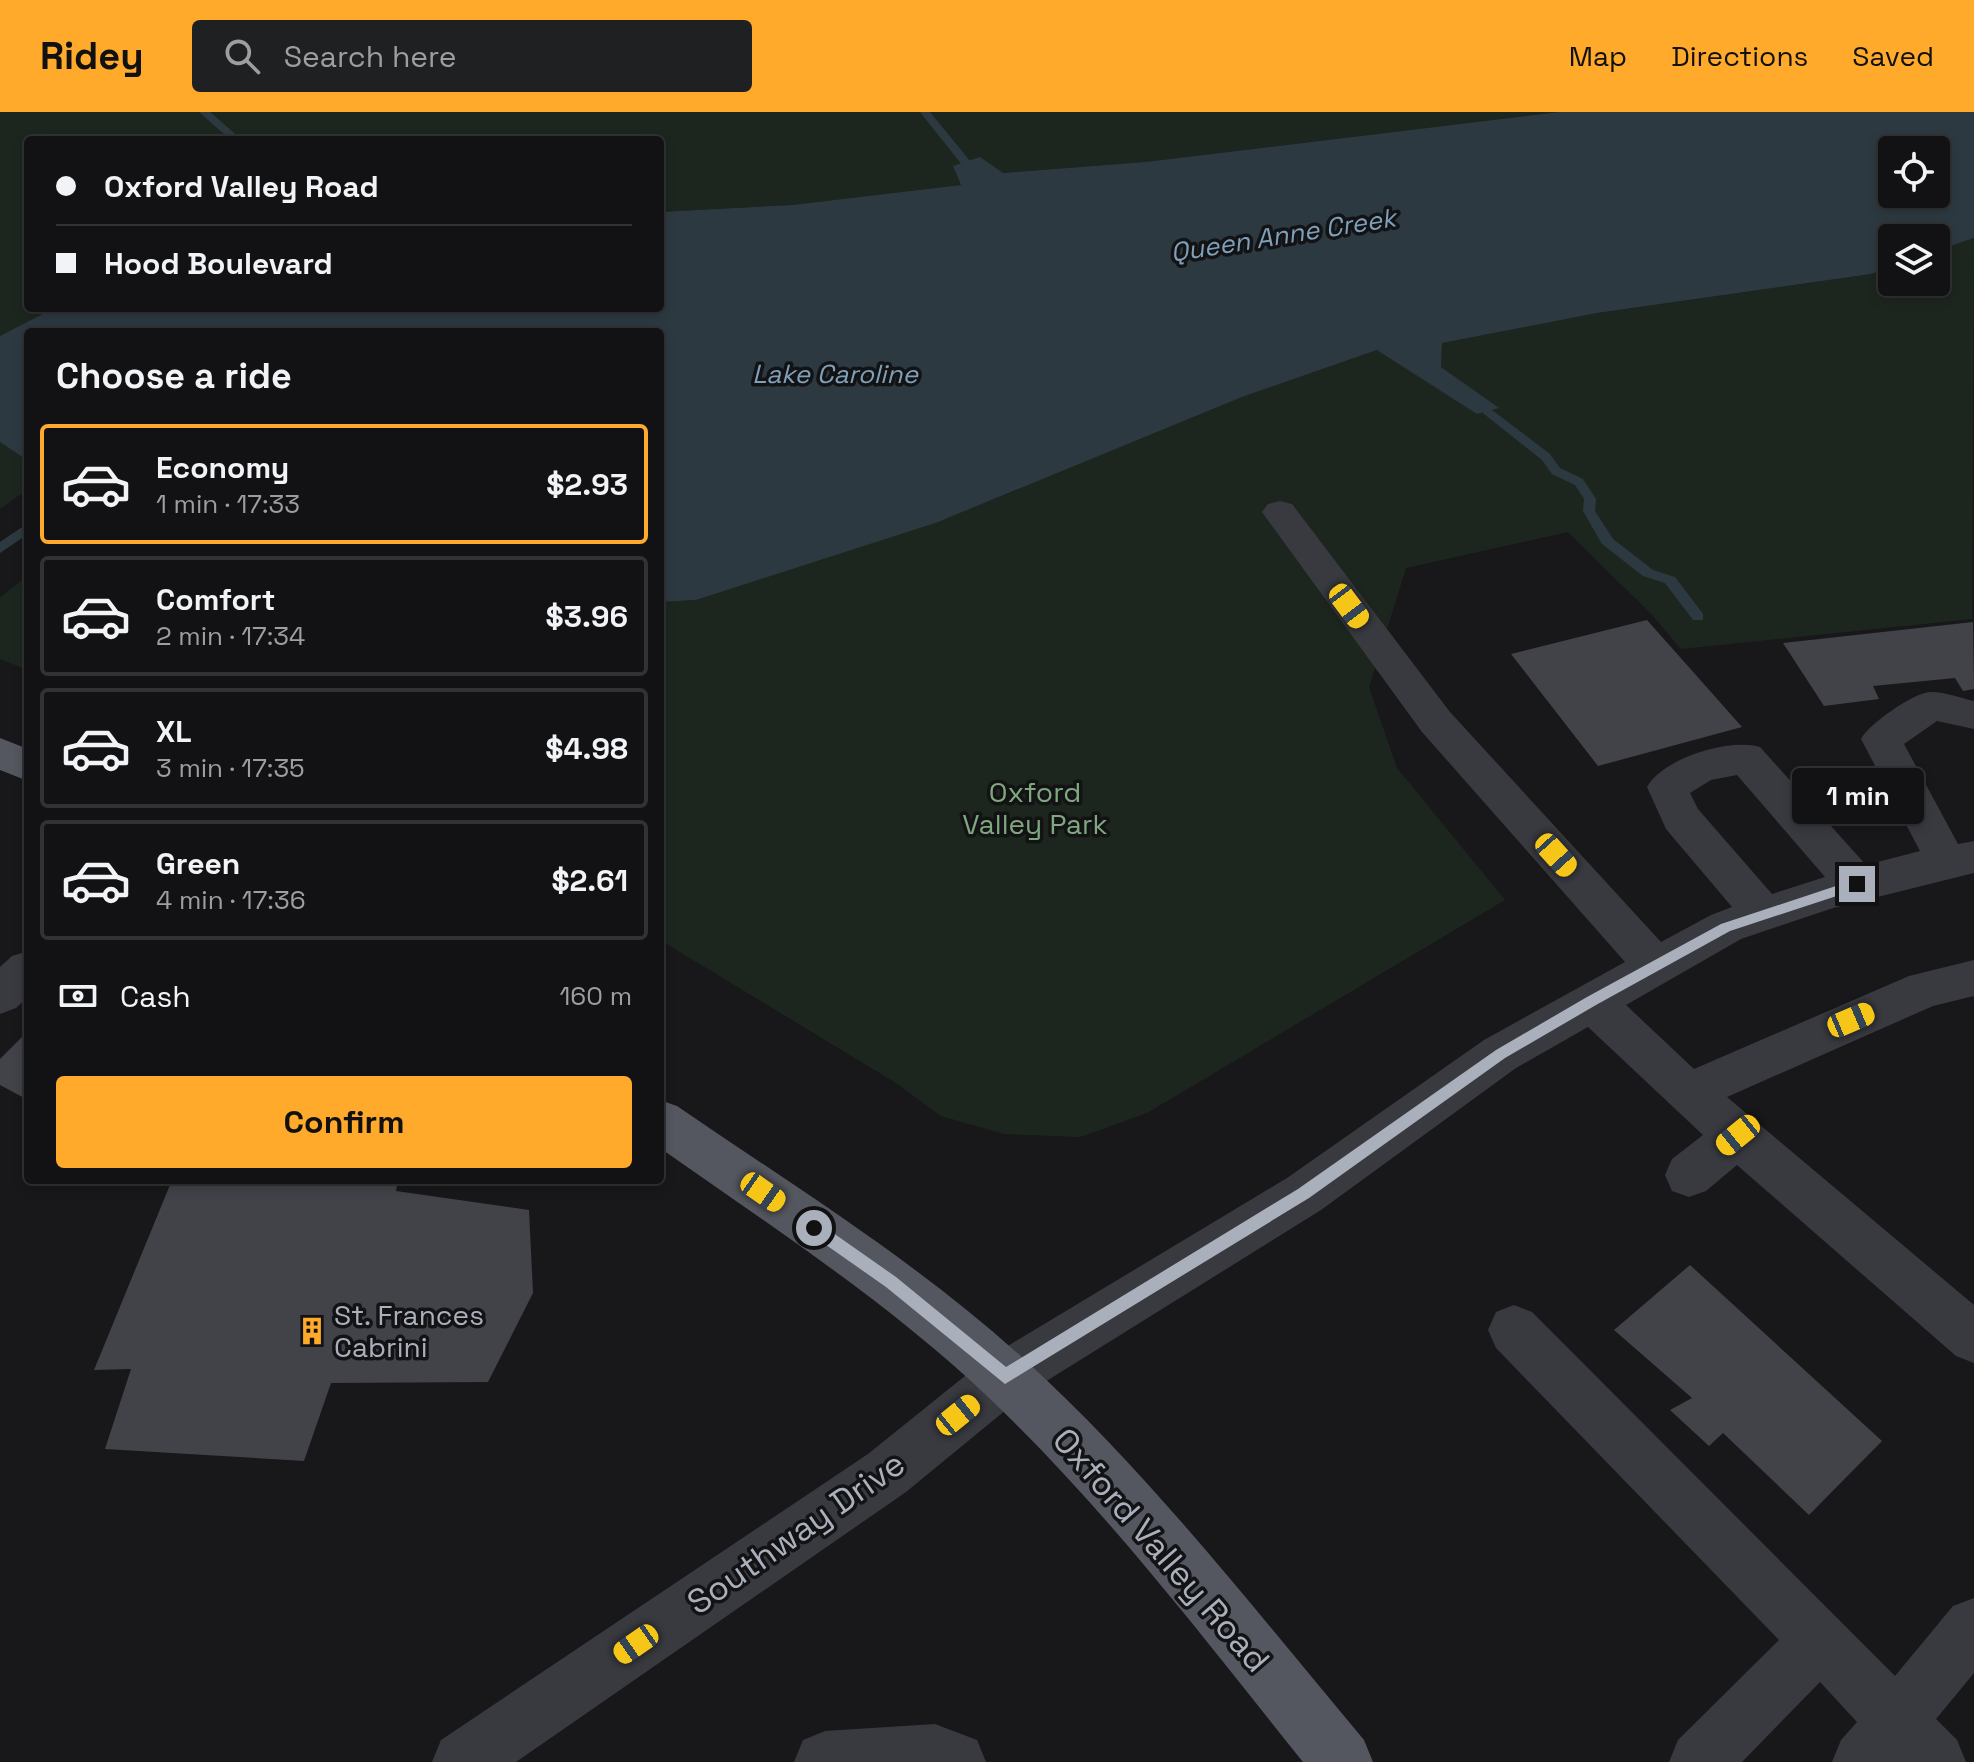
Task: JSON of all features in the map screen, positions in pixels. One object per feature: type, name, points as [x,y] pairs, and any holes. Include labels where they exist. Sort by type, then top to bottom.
[{"type":"main road","points":[[0,753],[24,764]]},
{"type":"main road","name":"Oxford Valley Road","points":[[664,1124],[891,1282],[1005,1377],[1117,1488],[1342,1762]]},
{"type":"street","points":[[1280,512],[1436,722],[1656,966]]},
{"type":"street","points":[[1960,860],[1881,739],[1931,706],[1974,715]]},
{"type":"street","points":[[1763,914],[1681,818],[1667,787],[1701,767],[1746,758],[1857,884]]},
{"type":"street","name":"Southway Drive","points":[[463,1762],[887,1473],[1005,1377],[1304,1194],[1500,1054],[1726,927],[1857,884],[1960,860]]},
{"type":"street","points":[[0,995],[24,973]]},
{"type":"street","points":[[1688,1093],[1925,989],[1974,978]]},
{"type":"street","points":[[1591,1001],[1688,1093],[1974,1338]]},
{"type":"street","points":[[1689,1175],[1738,1135]]},
{"type":"street","points":[[1514,1330],[1820,1640],[1899,1748],[1974,1627]]},
{"type":"street","points":[[1700,1762],[1820,1640]]},
{"type":"street","points":[[825,1762],[935,1754],[955,1762]]},
{"type":"green space","points":[[0,112],[1559,112],[1145,162],[1002,173],[953,166],[961,185],[792,205],[664,212],[664,136],[24,136],[24,312],[46,312],[0,336]]},
{"type":"green space","name":"Oxford Valley Park","points":[[1974,238],[1972,619],[1681,649],[1653,616],[1568,532],[1406,568],[1369,687],[1397,768],[1505,900],[1147,1113],[1080,1137],[1004,1134],[941,1116],[896,1083],[664,942],[664,602],[696,600],[948,518],[1242,397],[1377,350],[1498,408],[1441,367],[1442,343],[1597,313],[1878,272],[1878,296],[1950,296],[1950,246]]},
{"type":"green space","points":[[0,442],[24,458],[24,492],[0,509]]},
{"type":"green space","points":[[24,578],[24,668],[0,659],[0,598]]},
{"type":"water","name":"Lake Caroline","points":[[1559,112],[1974,112],[1974,238],[1950,246],[1950,224],[1878,224],[1878,272],[1871,274],[1597,313],[1442,343],[1441,367],[1499,408],[1477,414],[1377,350],[1242,397],[938,522],[696,600],[664,602],[664,328],[24,328],[24,458],[0,442],[0,336],[46,312],[664,312],[664,212],[792,205],[961,185],[953,166],[980,157],[1003,173],[1145,162]]},
{"type":"building","points":[[1647,620],[1742,727],[1598,766],[1511,654]]},
{"type":"building","points":[[1973,622],[1974,689],[1963,691],[1955,678],[1873,686],[1879,699],[1824,706],[1783,643]]},
{"type":"building","points":[[24,1035],[24,1098],[0,1085],[0,1059]]},
{"type":"building","name":"St. Frances Cabrini","points":[[170,1184],[397,1184],[396,1191],[529,1210],[533,1293],[488,1382],[331,1383],[304,1461],[105,1449],[131,1369],[94,1370]]},
{"type":"building","points":[[1690,1265],[1882,1441],[1809,1515],[1723,1433],[1709,1446],[1670,1410],[1692,1398],[1614,1330]]},
{"type":"waterway","points":[[204,112],[232,136]]},
{"type":"waterway","points":[[925,112],[979,179]]},
{"type":"waterway","points":[[1488,411],[1546,457],[1556,471],[1579,482],[1590,499],[1589,511],[1607,541],[1648,573],[1670,580],[1698,617]]},
{"type":"waterway","name":"Queen Anne Creek","points":[[0,549],[24,530]]},
{"type":"place","name":"St. Frances Cabrini","points":[[312,1331]]},
{"type":"route","points":[[814,1228],[891,1282],[1005,1377],[1304,1194],[1500,1054],[1591,1001],[1726,927],[1857,884]]}]
